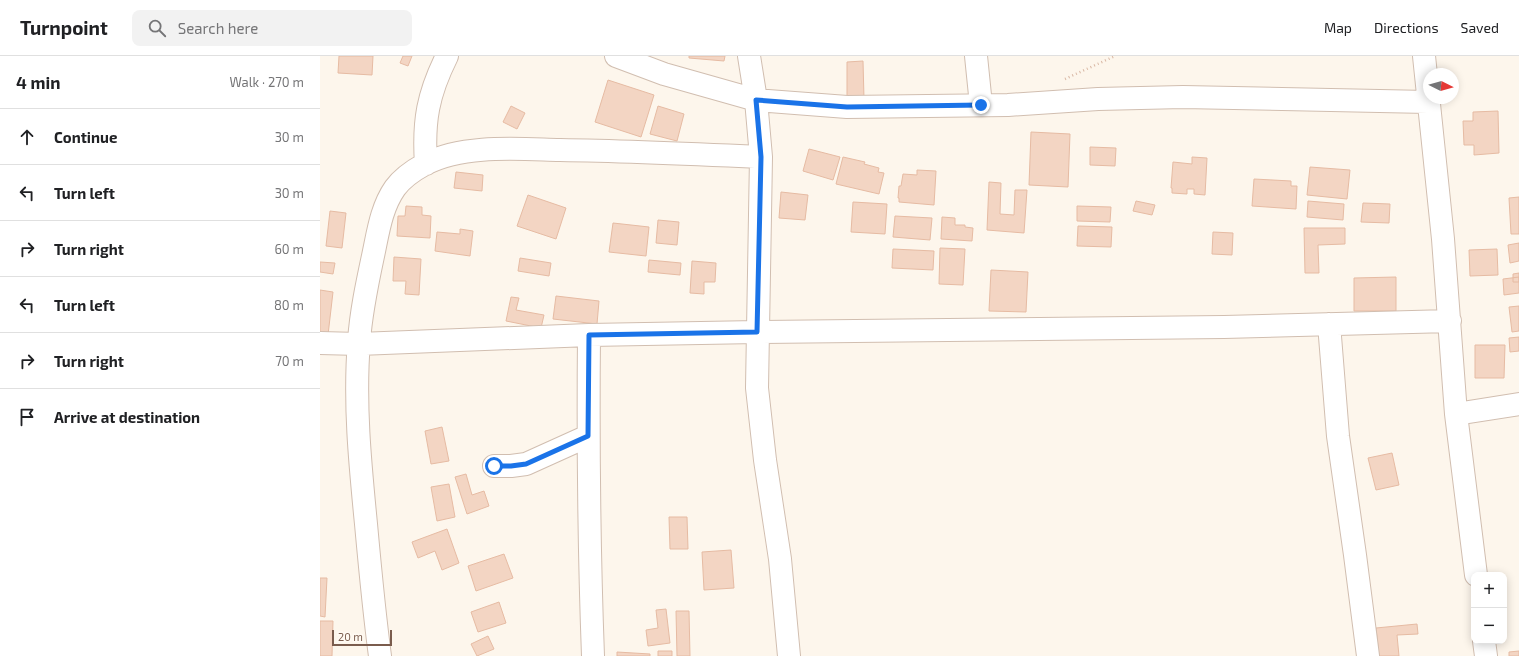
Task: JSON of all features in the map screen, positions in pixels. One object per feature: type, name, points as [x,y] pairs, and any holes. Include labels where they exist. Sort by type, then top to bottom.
[{"type":"street","points":[[426,164],[424,137],[426,118],[436,79],[447,56]]},
{"type":"street","points":[[616,56],[664,74],[756,100],[847,107],[1008,105],[1098,99],[1183,96],[1423,102]]},
{"type":"street","points":[[749,56],[756,100],[761,157],[757,388],[765,460],[780,559],[788,656]]},
{"type":"street","points":[[976,56],[981,105]]},
{"type":"street","points":[[1424,56],[1425,68]]},
{"type":"street","points":[[1428,104],[1444,239],[1456,414],[1476,572]]},
{"type":"street","points":[[380,656],[373,608],[361,469],[357,399],[360,325],[371,262],[385,208],[396,187],[408,174],[426,164],[443,156],[462,152],[504,149],[622,151],[761,157]]},
{"type":"street","points":[[320,343],[359,344],[589,335],[1224,327],[1450,321]]},
{"type":"street","points":[[1329,324],[1338,436],[1355,555],[1367,655]]},
{"type":"street","points":[[589,335],[588,436],[593,656]]},
{"type":"street","points":[[1456,414],[1519,404]]},
{"type":"street","points":[[494,466],[526,464],[588,436]]},
{"type":"street","points":[[1484,644],[1486,656]]},
{"type":"building","points":[[339,56],[373,56],[372,75],[338,73]]},
{"type":"building","points":[[403,56],[412,56],[408,66],[400,63]]},
{"type":"building","points":[[689,56],[725,56],[724,61],[689,58]]},
{"type":"building","points":[[863,61],[864,99],[847,99],[847,62]]},
{"type":"building","points":[[608,80],[654,95],[641,137],[595,122]]},
{"type":"building","points":[[511,106],[525,113],[517,129],[503,122]]},
{"type":"building","points":[[658,106],[684,114],[677,141],[650,134]]},
{"type":"building","points":[[1498,111],[1499,153],[1474,155],[1474,145],[1464,145],[1463,121],[1473,121],[1473,112]]},
{"type":"building","points":[[1031,132],[1070,134],[1068,187],[1029,185]]},
{"type":"building","points":[[1090,147],[1116,148],[1115,166],[1090,165]]},
{"type":"building","points":[[809,149],[840,157],[833,180],[803,171]]},
{"type":"building","points":[[843,157],[865,162],[864,164],[879,168],[878,172],[884,173],[879,194],[836,184]]},
{"type":"building","points":[[1192,157],[1207,158],[1205,195],[1194,194],[1194,189],[1187,189],[1187,194],[1172,193],[1173,162],[1192,164]]},
{"type":"building","points":[[1310,167],[1350,170],[1347,199],[1307,195]]},
{"type":"building","points":[[917,170],[936,171],[934,205],[899,202],[899,186],[901,186],[903,174],[917,175]]},
{"type":"building","points":[[456,172],[483,175],[482,191],[454,188]]},
{"type":"building","points":[[1254,179],[1291,181],[1291,186],[1297,186],[1296,209],[1252,206]]},
{"type":"building","points":[[989,182],[1001,183],[1000,214],[1014,215],[1015,190],[1027,190],[1024,233],[987,230]]},
{"type":"building","points":[[781,192],[808,195],[805,220],[779,218]]},
{"type":"building","points":[[528,195],[566,208],[556,239],[517,226]]},
{"type":"building","points":[[1519,197],[1519,234],[1511,234],[1509,198]]},
{"type":"building","points":[[1136,201],[1155,205],[1152,215],[1133,211]]},
{"type":"building","points":[[1308,201],[1344,204],[1343,220],[1307,217]]},
{"type":"building","points":[[853,202],[887,204],[885,234],[851,232]]},
{"type":"building","points":[[1363,203],[1390,204],[1389,223],[1361,222]]},
{"type":"building","points":[[406,206],[422,207],[422,215],[431,216],[430,238],[397,236],[398,216],[405,216]]},
{"type":"building","points":[[1077,206],[1111,207],[1110,222],[1077,221]]},
{"type":"building","points":[[330,211],[346,213],[342,248],[326,246]]},
{"type":"building","points":[[895,216],[932,218],[930,240],[893,237]]},
{"type":"building","points":[[942,217],[955,218],[955,225],[965,225],[965,227],[973,228],[972,241],[941,239]]},
{"type":"building","points":[[658,220],[679,222],[677,245],[656,243]]},
{"type":"building","points":[[613,223],[649,227],[646,256],[609,252]]},
{"type":"building","points":[[1078,226],[1112,227],[1111,247],[1077,246]]},
{"type":"building","points":[[1304,228],[1345,228],[1345,244],[1318,245],[1319,273],[1305,273]]},
{"type":"building","points":[[460,229],[473,231],[470,256],[435,251],[437,232],[460,234]]},
{"type":"building","points":[[1213,232],[1233,233],[1232,255],[1212,254]]},
{"type":"building","points":[[1519,243],[1519,261],[1510,263],[1508,245]]},
{"type":"building","points":[[940,248],[965,249],[963,285],[939,284]]},
{"type":"building","points":[[893,249],[934,251],[933,270],[892,268]]},
{"type":"building","points":[[1497,249],[1498,275],[1470,276],[1469,250]]},
{"type":"building","points":[[394,257],[421,259],[419,295],[405,294],[406,281],[393,281]]},
{"type":"building","points":[[520,258],[551,263],[549,276],[518,271]]},
{"type":"building","points":[[649,260],[681,263],[680,275],[648,272]]},
{"type":"building","points":[[692,261],[716,263],[715,282],[704,282],[704,294],[690,293]]},
{"type":"building","points":[[320,262],[335,263],[333,274],[320,272]]},
{"type":"building","points":[[991,270],[1028,272],[1026,312],[989,311]]},
{"type":"building","points":[[1519,273],[1519,282],[1513,282],[1513,274]]},
{"type":"building","points":[[1396,277],[1396,311],[1354,311],[1354,278]]},
{"type":"building","points":[[1519,277],[1519,293],[1504,295],[1503,279]]},
{"type":"building","points":[[320,290],[333,292],[328,335],[320,334]]},
{"type":"building","points":[[556,296],[599,301],[597,324],[553,319]]},
{"type":"building","points":[[511,297],[519,298],[516,310],[544,315],[541,328],[506,321]]},
{"type":"building","points":[[1519,306],[1519,331],[1512,332],[1509,307]]},
{"type":"building","points":[[1519,337],[1519,351],[1510,352],[1509,338]]},
{"type":"building","points":[[1475,345],[1505,345],[1504,378],[1475,378]]},
{"type":"building","points":[[442,427],[449,461],[431,464],[425,431]]},
{"type":"building","points":[[1392,453],[1399,485],[1376,490],[1368,458]]},
{"type":"building","points":[[466,474],[472,495],[484,491],[489,506],[467,514],[455,477]]},
{"type":"building","points":[[449,484],[455,517],[437,521],[431,487]]},
{"type":"building","points":[[669,517],[687,517],[688,549],[670,549]]},
{"type":"building","points":[[447,529],[459,563],[442,570],[435,551],[418,558],[412,542]]},
{"type":"building","points":[[731,550],[734,588],[704,590],[702,552]]},
{"type":"building","points":[[504,554],[513,578],[476,591],[468,566]]},
{"type":"building","points":[[320,578],[327,578],[325,617],[320,616]]},
{"type":"building","points":[[499,602],[506,623],[478,632],[471,612]]},
{"type":"building","points":[[666,609],[670,643],[648,646],[646,630],[658,628],[656,610]]},
{"type":"building","points":[[676,611],[689,611],[690,656],[677,656]]},
{"type":"building","points":[[320,621],[333,621],[332,656],[320,656]]},
{"type":"building","points":[[1417,624],[1418,634],[1397,635],[1399,656],[1379,656],[1376,628]]},
{"type":"building","points":[[488,636],[494,649],[477,656],[471,644]]},
{"type":"building","points":[[658,651],[672,651],[672,656],[658,656]]},
{"type":"building","points":[[1519,651],[1519,656],[1509,656],[1509,652]]},
{"type":"building","points":[[617,652],[650,654],[650,656],[617,656]]},
{"type":"route","points":[[494,466],[511,466],[539,460],[588,436],[589,335],[757,332],[761,157],[756,100],[847,107],[981,105]]}]
